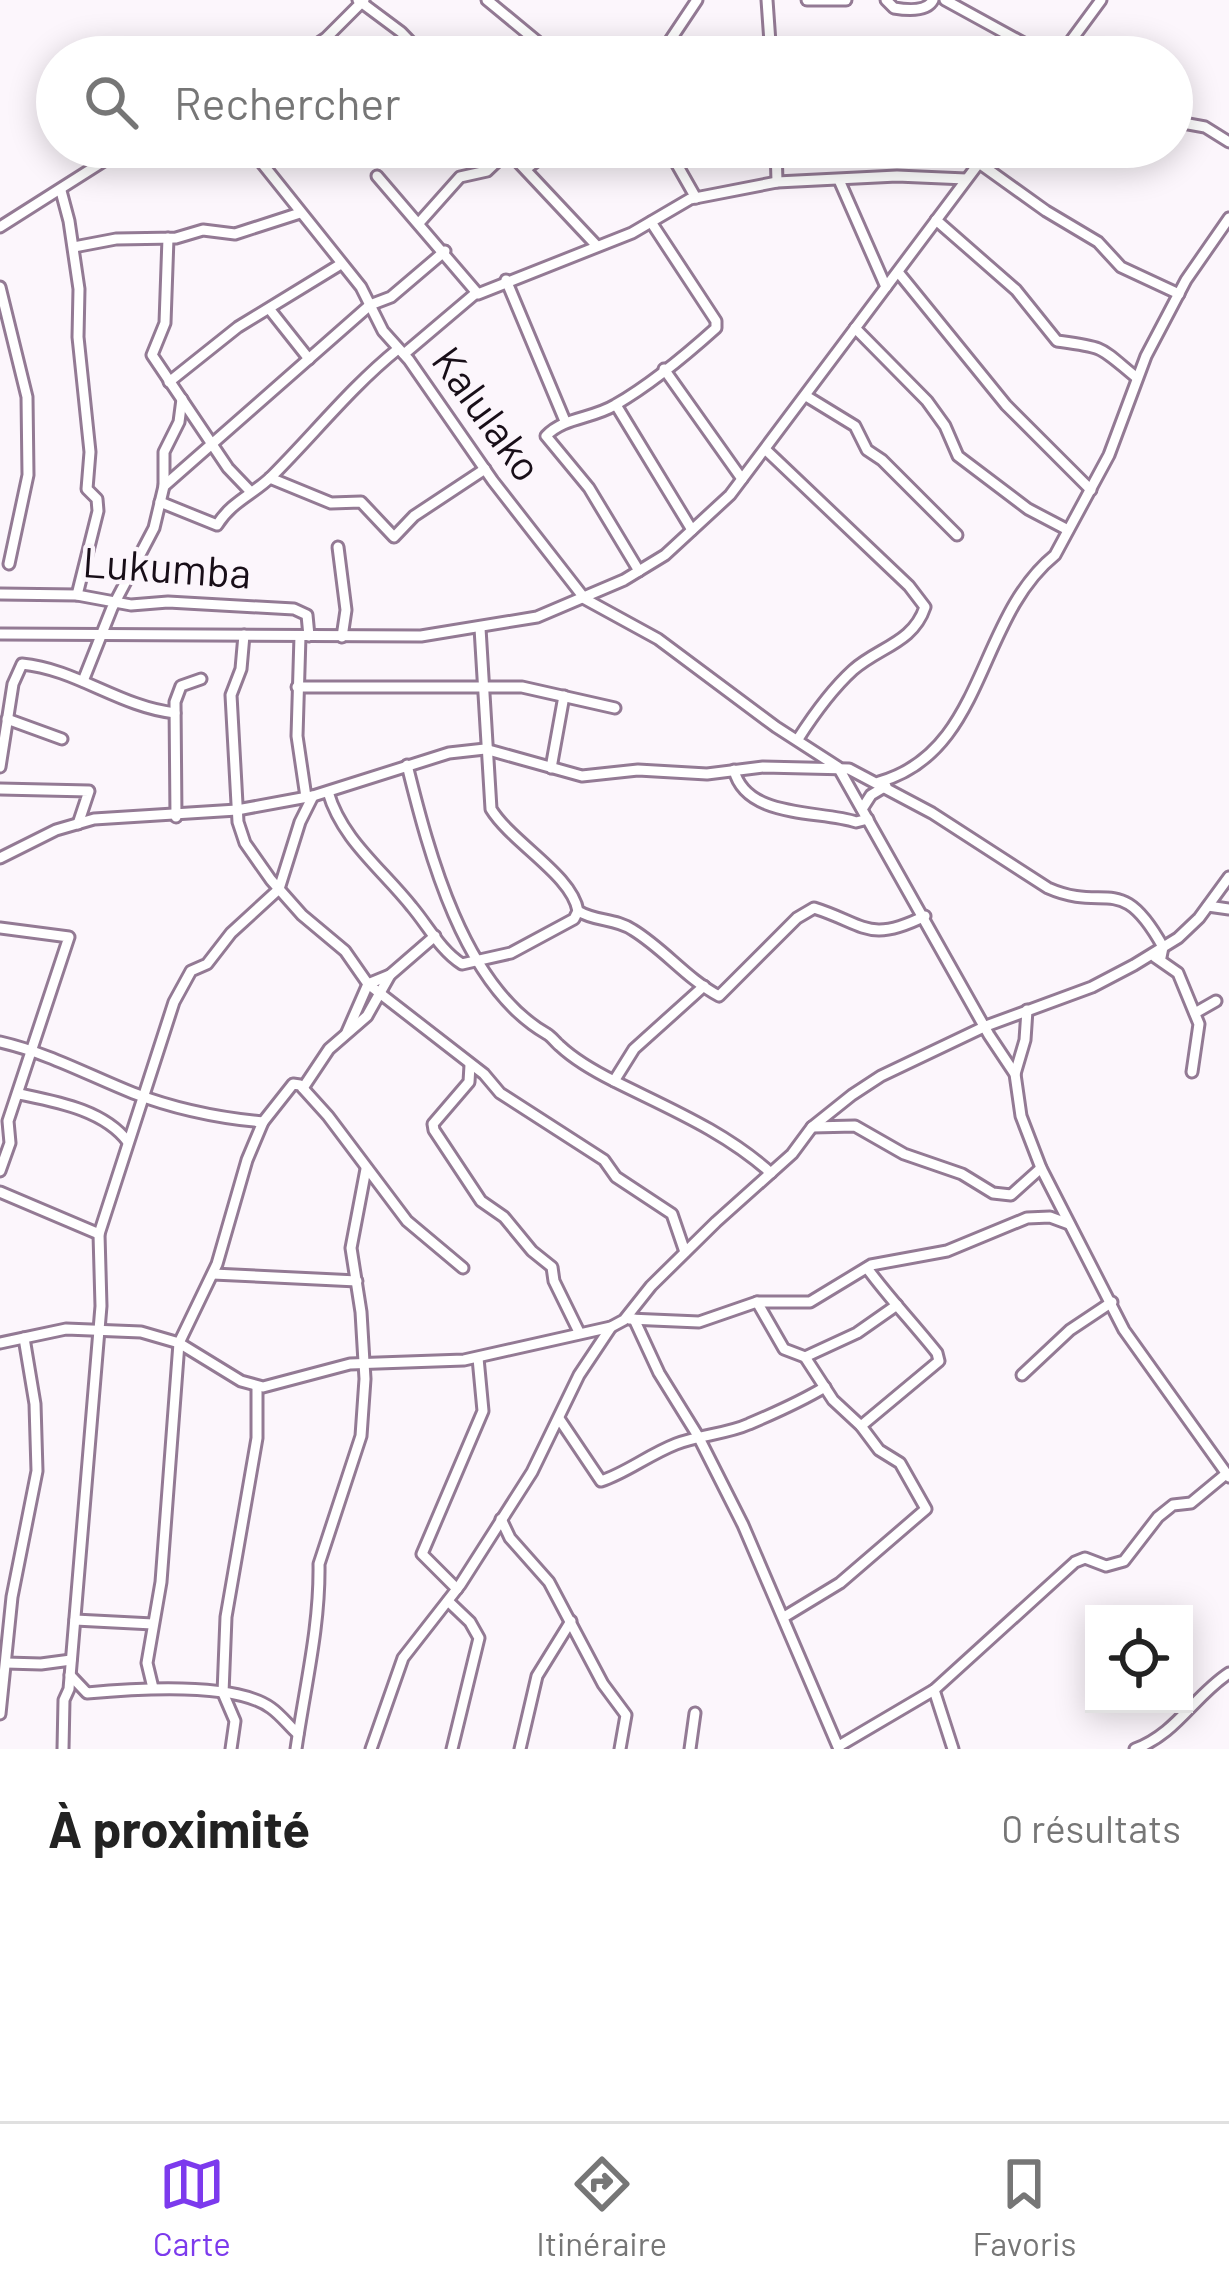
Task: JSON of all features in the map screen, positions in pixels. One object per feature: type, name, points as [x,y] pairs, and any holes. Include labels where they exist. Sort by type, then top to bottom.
[{"type":"street","points":[[328,36],[362,0],[402,36]]},
{"type":"street","points":[[487,0],[531,36]]},
{"type":"street","points":[[673,36],[698,0]]},
{"type":"street","points":[[765,0],[769,36]]},
{"type":"street","points":[[807,0],[847,0]]},
{"type":"street","points":[[886,0],[903,9],[924,8],[933,0]]},
{"type":"street","points":[[945,0],[1011,36]]},
{"type":"street","points":[[1074,36],[1101,0]]},
{"type":"street","points":[[1193,125],[1229,142]]},
{"type":"street","points":[[0,227],[96,168]]},
{"type":"street","name":"Kalulako","points":[[265,168],[341,264],[383,331],[585,599]]},
{"type":"street","points":[[419,224],[460,177],[490,168]]},
{"type":"street","points":[[679,168],[695,198]]},
{"type":"street","points":[[777,168],[777,182]]},
{"type":"street","points":[[0,634],[421,636],[537,617],[585,599],[665,555],[742,479],[975,168]]},
{"type":"street","points":[[986,168],[1098,242],[1120,267],[1179,294]]},
{"type":"street","points":[[526,169],[597,246]]},
{"type":"street","points":[[377,176],[476,293]]},
{"type":"street","points":[[160,502],[214,526],[250,490],[270,478],[339,400],[476,293],[597,246],[695,198],[777,182],[897,176],[966,179]]},
{"type":"street","points":[[839,180],[886,287]]},
{"type":"street","points":[[61,191],[74,247],[91,452],[87,489],[97,499],[98,511],[77,596]]},
{"type":"street","points":[[74,247],[203,230],[242,232],[300,213]]},
{"type":"street","points":[[734,770],[742,790],[760,801],[860,823],[871,795],[915,769],[946,741],[1006,614],[1055,555],[1090,490],[1179,294],[1229,218]]},
{"type":"street","points":[[936,220],[1016,290],[1057,341],[1103,348],[1137,378]]},
{"type":"street","points":[[639,571],[589,488],[546,436],[565,422],[580,421],[616,405],[717,325],[651,222]]},
{"type":"street","points":[[167,238],[165,323],[152,355],[228,468],[250,490]]},
{"type":"street","points":[[164,486],[370,305],[391,297],[445,251]]},
{"type":"street","points":[[169,382],[238,327],[341,264]]},
{"type":"street","points":[[898,272],[1006,405],[1090,490]]},
{"type":"street","points":[[506,280],[565,422]]},
{"type":"street","points":[[0,287],[27,397],[28,475],[10,565]]},
{"type":"street","points":[[271,311],[309,359]]},
{"type":"street","points":[[855,328],[927,401],[958,456],[1028,509],[1068,530]]},
{"type":"street","points":[[664,369],[742,479]]},
{"type":"street","points":[[806,396],[858,429],[867,450],[957,535]]},
{"type":"street","points":[[83,681],[115,602],[151,536],[164,486],[164,452],[179,422],[182,399]]},
{"type":"street","points":[[616,405],[692,530]]},
{"type":"street","points":[[767,451],[909,586],[925,607],[903,641],[861,663],[826,698],[798,739]]},
{"type":"street","points":[[270,478],[331,503],[361,502],[394,537],[414,516],[485,470]]},
{"type":"street","points":[[0,529],[16,533]]},
{"type":"street","points":[[338,547],[346,610],[342,637]]},
{"type":"street","name":"Lukumba","points":[[0,594],[294,609],[307,615],[305,636]]},
{"type":"street","points":[[585,599],[658,638],[776,727],[838,767],[883,784],[1048,888],[1071,896],[1106,896],[1129,903],[1144,917],[1158,953],[1185,984],[1197,1016],[1192,1072]]},
{"type":"street","points":[[328,792],[332,808],[365,856],[458,962],[466,965],[511,953],[574,919],[578,903],[561,880],[503,828],[490,809],[480,628]]},
{"type":"street","points":[[244,635],[241,669],[231,695],[240,834],[279,890],[345,951],[368,983],[500,1093],[604,1160],[616,1178],[668,1210],[685,1252]]},
{"type":"street","points":[[63,1749],[100,1329],[100,1234],[142,1096],[187,977],[207,964],[231,933],[279,890],[309,796],[298,760],[297,686],[305,636]]},
{"type":"street","points":[[0,766],[19,665],[33,665],[140,706],[175,713]]},
{"type":"street","points":[[176,817],[175,713],[181,686],[201,679]]},
{"type":"street","points":[[297,686],[523,687],[616,708]]},
{"type":"street","points":[[551,768],[563,696]]},
{"type":"street","points":[[8,719],[62,739]]},
{"type":"street","points":[[0,858],[46,834],[78,824],[111,817],[176,817],[309,796],[449,753],[485,749],[593,776],[638,770],[707,774],[838,767]]},
{"type":"street","points":[[407,765],[440,882],[479,961],[527,1023],[614,1081],[718,1132],[771,1173]]},
{"type":"street","points":[[629,1319],[698,1436],[767,1575],[839,1747],[934,1690],[1075,1562],[1085,1558],[1106,1566],[1124,1562],[1173,1504],[1191,1503],[1228,1476],[1142,1359],[1041,1168],[1021,1116],[1015,1074],[946,962],[925,916],[838,767]]},
{"type":"street","points":[[0,789],[88,791],[90,797],[78,824]]},
{"type":"street","points":[[0,1343],[66,1329],[156,1334],[257,1387],[364,1363],[478,1358],[611,1327],[629,1319],[685,1252],[796,1149],[812,1127],[881,1076],[986,1026],[1092,987],[1158,953],[1208,906],[1229,877]]},
{"type":"street","points":[[1208,906],[1229,909]]},
{"type":"street","points":[[578,911],[614,919],[640,934],[719,996],[797,918],[814,908],[869,931],[896,931],[925,916]]},
{"type":"street","points":[[0,928],[68,935],[19,1094],[4,1119],[10,1143],[0,1171]]},
{"type":"street","points":[[303,1088],[325,1054],[368,1016],[391,976],[435,936]]},
{"type":"street","points":[[346,1032],[368,983],[391,976]]},
{"type":"street","points":[[614,1081],[634,1049],[704,986]]},
{"type":"street","points":[[1197,1016],[1216,1000]]},
{"type":"street","points":[[1015,1074],[1027,1010]]},
{"type":"street","points":[[0,1042],[34,1050],[142,1096],[222,1118],[263,1122]]},
{"type":"street","points":[[470,1065],[469,1082],[433,1124],[434,1130],[481,1201],[504,1217],[552,1267],[579,1333]]},
{"type":"street","points":[[153,1688],[146,1663],[165,1543],[179,1343],[214,1274],[263,1122],[293,1084],[303,1088],[407,1221],[463,1268]]},
{"type":"street","points":[[19,1094],[94,1115],[114,1125],[128,1142]]},
{"type":"street","points":[[812,1127],[855,1126],[904,1154],[962,1174],[1004,1196],[1016,1192],[1041,1168]]},
{"type":"street","points":[[296,1749],[317,1636],[323,1586],[320,1564],[360,1444],[364,1363],[351,1248],[366,1169]]},
{"type":"street","points":[[0,1192],[100,1234]]},
{"type":"street","points":[[629,1319],[699,1322],[757,1302],[810,1302],[867,1268],[947,1250],[1027,1218],[1050,1217],[1069,1225]]},
{"type":"street","points":[[861,1426],[939,1361],[938,1353],[867,1268]]},
{"type":"street","points":[[214,1274],[357,1281]]},
{"type":"street","points":[[1022,1375],[1070,1330],[1112,1301]]},
{"type":"street","points":[[757,1302],[784,1348],[805,1357],[832,1400],[861,1426],[876,1448],[901,1463],[926,1512],[840,1583],[784,1617]]},
{"type":"street","points":[[805,1357],[857,1333],[897,1305]]},
{"type":"street","points":[[370,1749],[403,1658],[457,1589],[501,1519],[560,1420],[579,1375],[611,1327]]},
{"type":"street","points":[[0,1711],[5,1630],[37,1471],[35,1404],[24,1337]]},
{"type":"street","points":[[457,1589],[422,1554],[483,1411],[478,1358]]},
{"type":"street","points":[[231,1749],[235,1721],[223,1693],[226,1617],[257,1438],[257,1387]]},
{"type":"street","points":[[560,1420],[599,1481],[698,1436],[746,1426],[825,1387]]},
{"type":"street","points":[[501,1519],[510,1538],[550,1582],[603,1684],[626,1715],[620,1749]]},
{"type":"street","points":[[448,1601],[479,1638],[452,1749]]},
{"type":"street","points":[[75,1620],[153,1624]]},
{"type":"street","points":[[520,1749],[537,1676],[571,1621]]},
{"type":"street","points":[[6,1663],[71,1660]]},
{"type":"street","points":[[1135,1749],[1160,1745],[1209,1687],[1229,1673]]},
{"type":"street","points":[[70,1675],[87,1694],[174,1686],[223,1693],[270,1707],[298,1734]]},
{"type":"street","points":[[934,1690],[953,1749]]},
{"type":"street","points":[[690,1749],[695,1713]]}]
